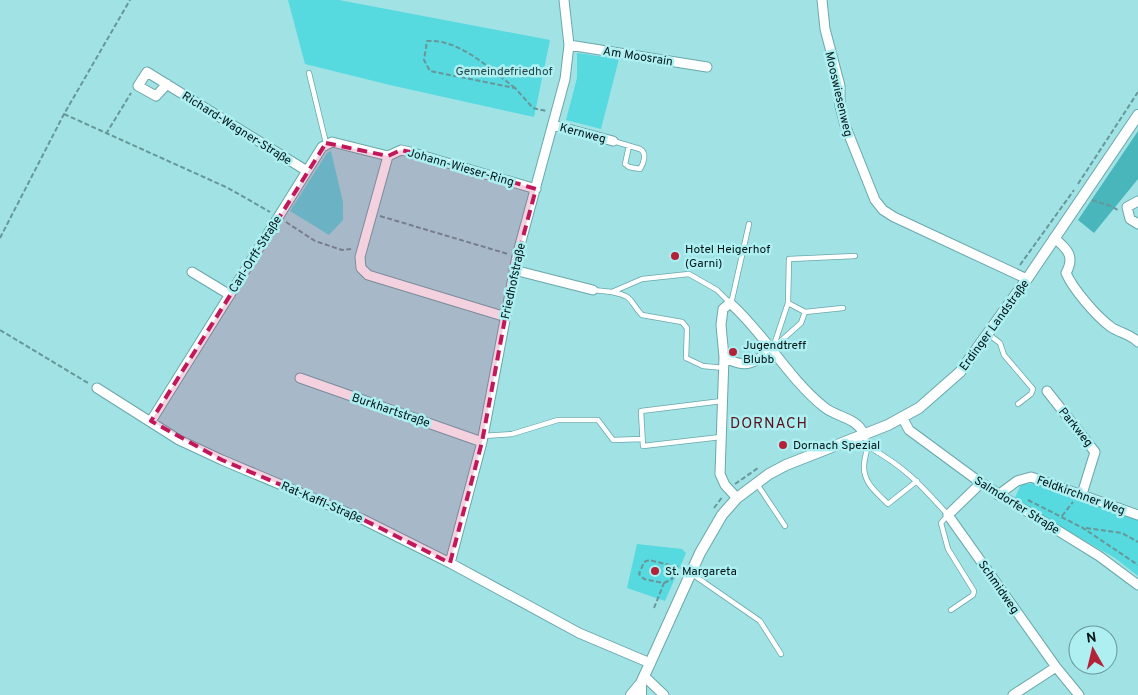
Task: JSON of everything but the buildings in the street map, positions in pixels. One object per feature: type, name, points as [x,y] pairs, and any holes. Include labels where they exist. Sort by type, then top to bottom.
[{"type":"street","name":"Friedhofstraße","points":[[450,563],[482,439],[517,256],[565,79],[569,45],[564,0]]},
{"type":"street","name":"Mooswiesenweg","points":[[822,0],[825,29],[840,86],[840,106],[844,125],[875,200],[885,207],[1001,261],[1027,279]]},
{"type":"street","name":"Am Moosrain","points":[[569,45],[707,67]]},
{"type":"street","name":"Richard-Wagner-Straße","points":[[138,86],[147,72],[307,171]]},
{"type":"street","points":[[138,86],[156,96],[167,84]]},
{"type":"street","name":"Erdinger Landstraße","points":[[631,695],[643,679],[710,534],[737,498],[756,483],[786,465],[902,417],[923,405],[960,372],[1054,238],[1079,191],[1138,114]]},
{"type":"street","name":"Kernweg","points":[[553,125],[613,141]]},
{"type":"street","points":[[326,143],[340,143],[388,156]]},
{"type":"street","name":"Carl-Orff-Straße","points":[[151,421],[326,143]]},
{"type":"street","name":"Johann-Wieser-Ring","points":[[361,252],[388,156],[401,150],[536,189]]},
{"type":"street","points":[[1138,201],[1127,208],[1130,219],[1138,224]]},
{"type":"street","points":[[1054,238],[1064,246],[1071,256],[1071,263],[1066,273],[1071,284],[1112,327],[1132,336],[1138,342]]},
{"type":"street","points":[[361,252],[361,268],[368,275],[506,317]]},
{"type":"street","points":[[514,270],[594,290]]},
{"type":"street","points":[[192,272],[230,295]]},
{"type":"street","points":[[737,498],[725,485],[720,474],[724,368],[722,317],[723,310],[730,303],[750,320],[773,348],[781,364],[826,408],[848,418],[861,427],[864,434]]},
{"type":"street","points":[[724,357],[737,365],[756,362],[773,348]]},
{"type":"street","name":"Burkhartstraße","points":[[300,378],[482,439]]},
{"type":"street","name":"Rat-Kaffl-Straße","points":[[97,388],[179,440],[362,519],[450,563],[579,633],[650,663]]},
{"type":"street","name":"Parkweg","points":[[1047,391],[1096,452],[1081,494]]},
{"type":"street","name":"Salmdorfer Straße","points":[[902,417],[909,430],[981,483],[1099,556],[1138,586]]},
{"type":"street","name":"Feldkirchner Weg","points":[[998,495],[1016,481],[1031,477],[1138,515]]},
{"type":"street","points":[[948,515],[981,483]]},
{"type":"street","name":"Schmidweg","points":[[948,515],[1056,667],[1079,695]]},
{"type":"street","points":[[1013,695],[1056,667]]},
{"type":"street","points":[[643,679],[664,695]]},
{"type":"street","name":"Erdinger Landstraße","points":[[642,695],[643,679]]},
{"type":"lane","points":[[309,74],[326,143]]},
{"type":"lane","points":[[613,141],[629,146],[644,152],[640,169],[629,167],[625,164],[629,146]]},
{"type":"lane","points":[[730,303],[749,224]]},
{"type":"lane","points":[[773,348],[788,304],[789,260],[855,256]]},
{"type":"lane","points":[[612,292],[642,279],[689,274],[717,290],[730,303]]},
{"type":"lane","points":[[594,290],[626,295],[633,301],[642,315],[682,322],[687,328],[686,358],[703,366],[724,368]]},
{"type":"lane","points":[[788,304],[805,312],[843,308]]},
{"type":"lane","points":[[773,348],[801,323],[805,312]]},
{"type":"lane","points":[[988,334],[1000,343],[1004,355],[1033,389],[1031,394],[1018,404]]},
{"type":"lane","points":[[721,437],[642,446],[641,410],[722,401]]},
{"type":"lane","points":[[482,439],[512,434],[558,420],[598,420],[613,440],[642,439]]},
{"type":"lane","points":[[864,434],[869,447],[864,465],[868,482],[888,504],[917,481]]},
{"type":"lane","points":[[869,447],[894,461],[917,481],[948,515],[941,523],[948,549],[974,591],[973,595],[951,610]]},
{"type":"lane","points":[[756,483],[785,526]]},
{"type":"lane","points":[[690,574],[760,621],[781,654]]},
{"type":"path","points":[[0,238],[64,114],[130,0]]},
{"type":"path","points":[[515,88],[430,71],[424,60],[427,41],[440,40],[475,57],[515,88],[533,108],[556,113]]},
{"type":"path","points":[[106,134],[138,86]]},
{"type":"path","points":[[1020,266],[1079,191],[1138,92]]},
{"type":"path","points":[[64,114],[228,188],[315,241],[342,250],[348,248],[361,252]]},
{"type":"path","points":[[1079,191],[1096,202],[1111,206],[1130,219]]},
{"type":"path","points":[[372,213],[517,256]]},
{"type":"path","points":[[0,330],[97,388]]},
{"type":"path","points":[[1062,516],[1081,494]]},
{"type":"path","points":[[1021,499],[1029,500],[1062,516],[1138,564]]},
{"type":"path","points":[[1083,528],[1122,533],[1138,542]]},
{"type":"path","points":[[676,565],[672,579],[664,583],[644,579],[639,574],[644,562],[651,562],[676,565],[690,574]]},
{"type":"path","points":[[654,608],[664,583]]},
{"type":"highlighted area","points":[[326,143],[388,156],[401,150],[536,189],[514,270],[482,442],[450,563],[362,519],[222,460],[151,421]]},
{"type":"green space","name":"Gemeindefriedhof","points":[[288,0],[339,0],[550,40],[534,117],[305,64]]},
{"type":"green space","points":[[577,53],[619,59],[601,129],[566,120],[577,78]]},
{"type":"green space","points":[[331,151],[343,202],[343,220],[329,235],[290,211],[327,153]]},
{"type":"green space","points":[[1037,483],[1138,520],[1138,576],[1115,558],[1014,500],[1021,484]]},
{"type":"green space","points":[[637,544],[682,549],[686,553],[665,601],[627,588]]},
{"type":"shaded area","points":[[1138,131],[1138,179],[1094,233],[1078,220]]},
{"type":"place","name":"Hotel Heigerhof (Garni)","points":[[675,256]]},
{"type":"place","name":"Jugendtreff Blubb","points":[[733,352]]},
{"type":"place","name":"Dornach Spezial","points":[[783,445]]},
{"type":"place","name":"St. Margareta","points":[[655,571]]},
{"type":"district","name":"DORNACH","points":[[769,423]]}]
